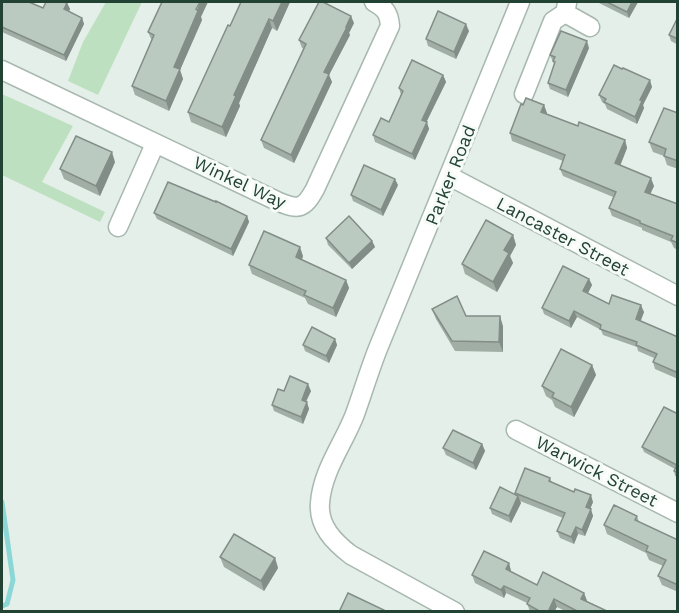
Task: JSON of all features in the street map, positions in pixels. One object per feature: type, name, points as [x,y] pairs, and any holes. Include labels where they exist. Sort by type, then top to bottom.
[{"type":"street","name":"Winkel Way","points":[[2,70],[279,202],[295,207],[302,206],[309,200],[315,189],[390,26],[389,16],[384,8],[374,2]]},
{"type":"street","name":"Parker Road","points":[[422,603],[351,555],[332,538],[321,518],[322,489],[354,416],[378,348],[520,2]]},
{"type":"street","points":[[524,94],[553,21],[566,7],[590,27]]},
{"type":"street","points":[[118,227],[155,144]]},
{"type":"street","name":"Lancaster Street","points":[[449,176],[678,296]]},
{"type":"street","name":"Warwick Street","points":[[516,430],[678,513]]},
{"type":"street","points":[[422,603],[455,612]]},
{"type":"green space","points":[[106,2],[142,2],[98,95],[68,81],[83,42]]},
{"type":"green space","points":[[2,94],[73,126],[42,182],[105,212],[100,222],[2,175]]},
{"type":"building","points":[[2,2],[29,2],[43,8],[46,2],[64,2],[67,3],[64,9],[82,18],[64,55],[2,27]]},
{"type":"building","points":[[162,2],[200,2],[174,67],[180,69],[166,101],[132,86],[154,35],[148,32]]},
{"type":"building","points":[[241,2],[282,2],[273,21],[269,19],[222,127],[188,112]]},
{"type":"building","points":[[319,2],[351,16],[324,72],[329,74],[291,155],[261,140],[306,44],[299,40]]},
{"type":"building","points":[[607,2],[632,2],[627,12]]},
{"type":"building","points":[[438,11],[466,24],[454,52],[426,39]]},
{"type":"building","points":[[678,17],[678,39],[669,35]]},
{"type":"building","points":[[561,31],[587,41],[566,90],[548,83],[555,62],[553,61],[555,57],[550,55]]},
{"type":"building","points":[[412,60],[443,75],[422,120],[427,122],[412,154],[373,135],[381,118],[389,122],[403,91],[399,88]]},
{"type":"building","points":[[614,65],[650,80],[635,117],[604,102],[606,99],[599,95]]},
{"type":"building","points":[[526,98],[544,105],[541,112],[578,126],[579,122],[625,140],[615,163],[651,178],[645,192],[678,204],[678,243],[671,240],[673,236],[609,208],[616,192],[560,169],[565,155],[510,133],[521,104],[523,105]]},
{"type":"building","points":[[664,108],[678,113],[678,161],[664,156],[666,149],[649,142]]},
{"type":"building","points":[[76,136],[112,152],[96,186],[60,169]]},
{"type":"building","points":[[364,165],[395,179],[381,210],[351,195]]},
{"type":"building","points":[[168,182],[247,216],[231,249],[154,213]]},
{"type":"building","points":[[349,216],[372,241],[349,263],[326,238]]},
{"type":"building","points":[[486,220],[513,235],[504,250],[509,253],[493,282],[462,264]]},
{"type":"building","points":[[264,231],[300,247],[296,257],[346,280],[333,308],[304,295],[306,291],[249,265]]},
{"type":"building","points":[[563,266],[589,279],[583,291],[609,304],[612,295],[641,305],[636,319],[678,337],[676,372],[653,362],[657,354],[636,345],[637,342],[600,329],[601,325],[574,311],[569,321],[542,308]]},
{"type":"building","points":[[457,296],[466,316],[500,316],[499,342],[452,341],[432,309]]},
{"type":"building","points":[[312,327],[335,339],[326,356],[303,345]]},
{"type":"building","points":[[561,349],[592,365],[571,407],[552,397],[554,393],[542,386]]},
{"type":"building","points":[[290,376],[308,384],[302,400],[307,402],[301,417],[272,405],[278,389],[284,391]]},
{"type":"building","points":[[664,407],[678,414],[678,473],[674,471],[677,465],[642,447]]},
{"type":"building","points":[[453,430],[482,444],[473,463],[443,448]]},
{"type":"building","points":[[525,468],[550,478],[549,481],[574,492],[575,489],[591,495],[586,507],[591,509],[582,530],[576,527],[571,537],[557,531],[565,513],[515,493]]},
{"type":"building","points":[[500,487],[518,496],[509,516],[490,508]]},
{"type":"building","points":[[614,505],[637,516],[635,520],[678,540],[678,585],[658,576],[666,560],[646,551],[648,546],[604,525]]},
{"type":"building","points":[[234,534],[275,558],[261,581],[220,557]]},
{"type":"building","points":[[484,551],[509,563],[506,569],[537,585],[543,572],[584,593],[581,599],[609,612],[579,612],[554,599],[548,612],[541,612],[527,604],[530,598],[504,586],[501,590],[472,575]]},
{"type":"building","points":[[348,593],[384,610],[383,612],[339,612]]},
{"type":"waterway","points":[[2,502],[13,580],[7,604],[2,606]]}]
